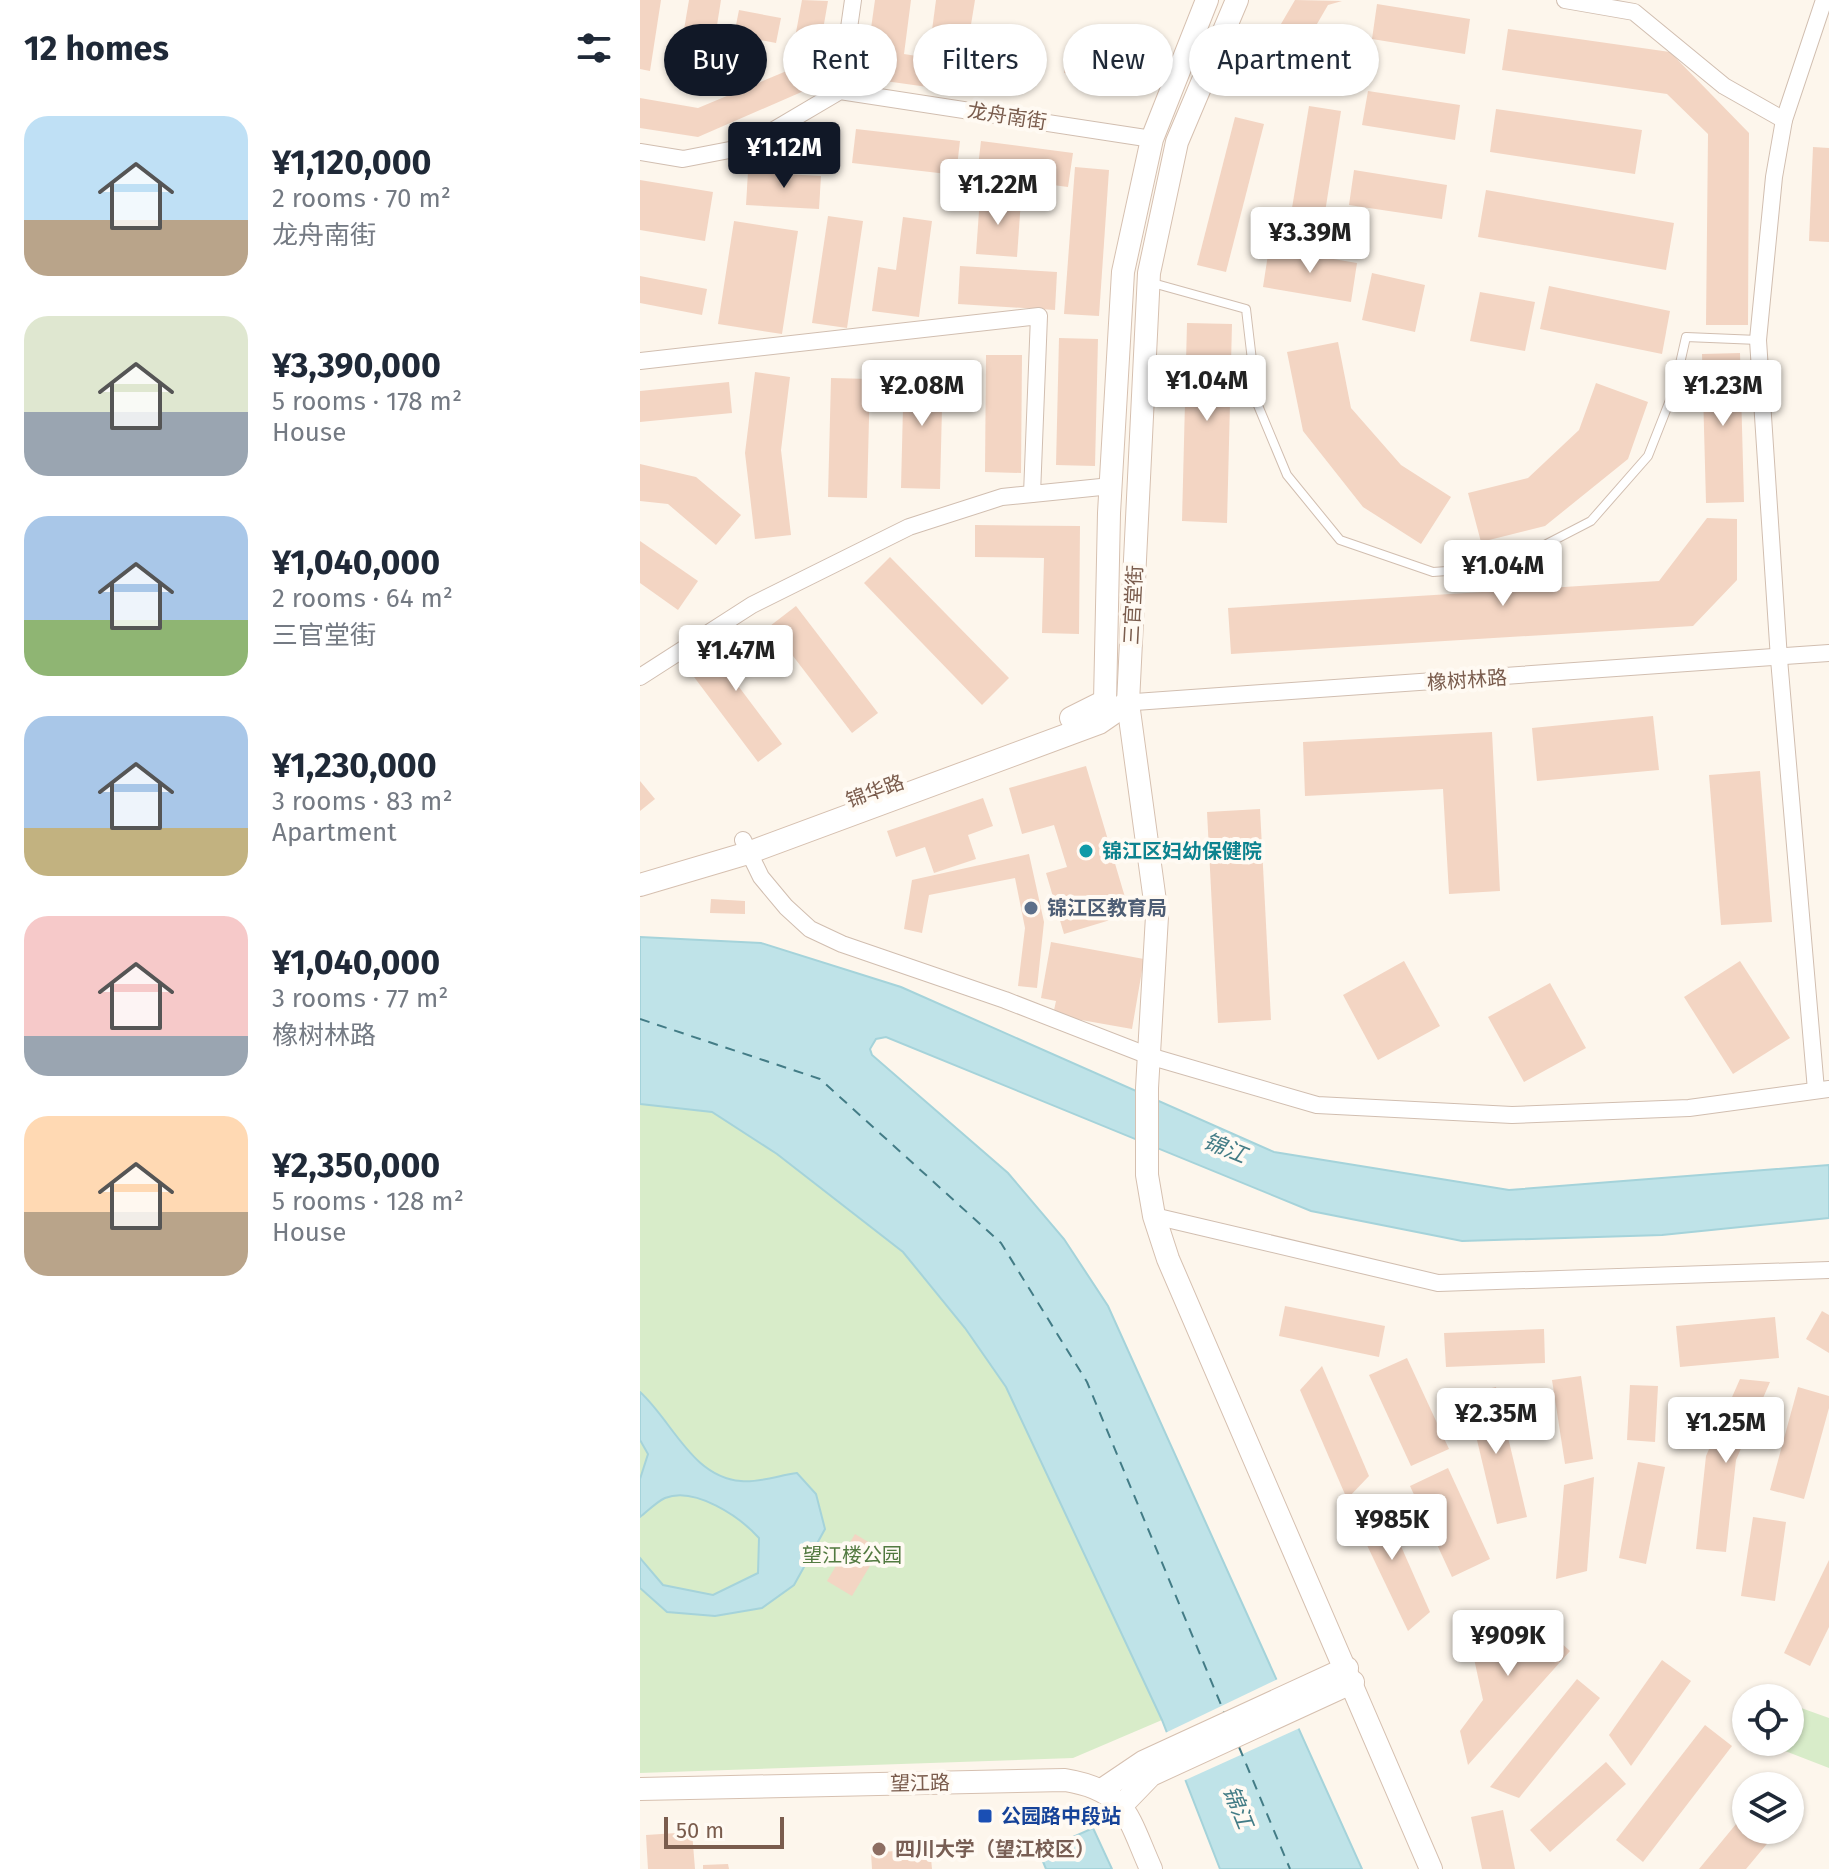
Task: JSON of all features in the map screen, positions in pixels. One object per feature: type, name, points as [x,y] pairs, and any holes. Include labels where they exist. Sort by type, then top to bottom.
[{"type":"main road","name":"三官堂街","points":[[1105,701],[1111,486],[1123,272],[1152,139],[1207,0]]},
{"type":"main road","name":"三官堂街","points":[[1237,0],[1177,142],[1148,282],[1128,703],[1157,916],[1147,1088],[1147,1175],[1154,1216],[1168,1259],[1350,1675],[1431,1869]]},
{"type":"main road","name":"锦华路","points":[[640,869],[745,846],[1089,712],[1105,701]]},
{"type":"main road","points":[[640,885],[1099,723],[1128,703]]},
{"type":"main road","points":[[1103,1789],[1350,1675]]},
{"type":"main road","points":[[1122,1805],[1147,1768]]},
{"type":"main road","name":"望江路","points":[[640,1789],[1065,1780],[1103,1789],[1122,1805],[1151,1869]]},
{"type":"street","points":[[850,24],[853,0]]},
{"type":"street","points":[[1565,0],[1634,12],[1724,86],[1784,120]]},
{"type":"street","points":[[745,846],[769,887],[810,929],[842,944],[1005,1000],[1149,1056],[1317,1105],[1512,1115],[1689,1108],[1822,1089],[1779,659],[1758,340],[1774,177],[1784,120],[1824,0]]},
{"type":"street","points":[[640,152],[683,159],[745,147],[832,96]]},
{"type":"street","name":"龙舟南街","points":[[872,96],[1152,139]]},
{"type":"street","points":[[640,361],[1039,316],[1032,494]]},
{"type":"street","points":[[640,677],[752,605],[909,527],[1002,497],[1111,486]]},
{"type":"street","name":"橡树林路","points":[[1105,701],[1128,703],[1779,659],[1829,653]]},
{"type":"street","points":[[1154,1216],[1438,1283],[1829,1270]]},
{"type":"lane","points":[[1148,282],[1246,309],[1257,403],[1287,475],[1340,540],[1433,572],[1502,567],[1591,521],[1648,456],[1674,390],[1686,337],[1758,340]]},
{"type":"green space","name":"望江楼公园","points":[[640,1104],[712,1112],[777,1154],[903,1252],[965,1328],[1006,1387],[1162,1720],[1073,1758],[640,1773]]},
{"type":"green space","points":[[1804,1709],[1829,1718],[1829,1768],[1798,1756],[1804,1756]]},
{"type":"water","name":"锦江","points":[[640,937],[761,943],[901,987],[1274,1152],[1509,1190],[1829,1165],[1829,1218],[1662,1235],[1462,1241],[1311,1211],[886,1037],[876,1039],[870,1049],[872,1055],[1008,1173],[1064,1239],[1108,1306],[1362,1869],[1220,1869],[1162,1720],[1006,1387],[965,1328],[903,1252],[777,1154],[712,1112],[640,1104]]},
{"type":"water","points":[[640,1392],[684,1446],[709,1470],[741,1481],[797,1473],[816,1494],[825,1529],[794,1585],[762,1608],[715,1616],[667,1612],[640,1588],[640,1558],[663,1585],[713,1595],[758,1573],[759,1538],[729,1513],[690,1496],[665,1498],[640,1517],[640,1479],[648,1454],[640,1440]]},
{"type":"water","points":[[1093,1828],[1112,1869],[1046,1869],[1039,1852]]},
{"type":"pier","points":[[1280,1678],[1302,1727],[1181,1782],[1163,1734]]},
{"type":"building","points":[[640,0],[661,0],[650,71],[640,69]]},
{"type":"building","points":[[689,0],[721,0],[717,24],[685,24]]},
{"type":"building","points":[[802,0],[828,1],[824,24],[798,24]]},
{"type":"building","points":[[875,0],[911,0],[904,54],[913,55],[913,85],[897,83],[897,24],[872,24]]},
{"type":"building","points":[[936,0],[975,0],[971,24],[933,24]]},
{"type":"building","points":[[1295,0],[1342,1],[1328,5],[1317,24],[1281,24]]},
{"type":"building","points":[[1377,4],[1470,19],[1465,54],[1379,40],[1379,24],[1374,24]]},
{"type":"building","points":[[739,10],[781,18],[776,43],[767,41],[767,24],[736,24]]},
{"type":"building","points":[[1508,29],[1670,52],[1749,133],[1748,325],[1706,325],[1708,134],[1667,94],[1502,70]]},
{"type":"building","points":[[783,73],[783,96],[792,96],[698,137],[640,128],[640,98],[698,108],[727,96],[767,96],[767,79]]},
{"type":"building","points":[[1379,93],[1460,105],[1455,140],[1362,125],[1367,96],[1379,96]]},
{"type":"building","points":[[1309,106],[1341,111],[1323,225],[1290,220]]},
{"type":"building","points":[[1496,109],[1642,130],[1635,174],[1490,152]]},
{"type":"building","points":[[1235,117],[1264,124],[1226,272],[1197,265]]},
{"type":"building","points":[[856,129],[960,141],[956,175],[852,163]]},
{"type":"building","points":[[981,141],[1073,153],[1068,187],[977,175]]},
{"type":"building","points":[[1813,147],[1829,148],[1829,242],[1809,241]]},
{"type":"building","points":[[1075,167],[1109,170],[1099,316],[1064,314]]},
{"type":"building","points":[[1354,170],[1447,185],[1442,219],[1349,205]]},
{"type":"building","points":[[748,172],[821,176],[819,209],[746,205]]},
{"type":"building","points":[[640,180],[713,192],[705,241],[640,230]]},
{"type":"building","points":[[1486,190],[1674,223],[1666,270],[1478,237]]},
{"type":"building","points":[[980,197],[1021,200],[1017,257],[976,254]]},
{"type":"building","points":[[828,216],[863,221],[847,328],[812,323]]},
{"type":"building","points":[[903,217],[932,221],[919,317],[872,311],[878,267],[896,270]]},
{"type":"building","points":[[734,221],[798,231],[782,334],[718,324]]},
{"type":"building","points":[[1269,248],[1357,263],[1351,302],[1263,287]]},
{"type":"building","points":[[960,266],[1057,272],[1055,310],[958,304]]},
{"type":"building","points":[[1372,273],[1425,285],[1415,332],[1362,320]]},
{"type":"building","points":[[640,276],[707,289],[702,315],[640,303]]},
{"type":"building","points":[[1549,286],[1670,311],[1662,354],[1540,329]]},
{"type":"building","points":[[1480,292],[1535,302],[1525,351],[1470,341]]},
{"type":"building","points":[[1187,323],[1232,324],[1227,523],[1182,521]]},
{"type":"building","points":[[1059,338],[1098,339],[1095,466],[1056,465]]},
{"type":"building","points":[[1338,342],[1351,408],[1401,465],[1451,497],[1421,544],[1363,507],[1303,431],[1287,352]]},
{"type":"building","points":[[1740,353],[1744,502],[1706,503],[1702,354]]},
{"type":"building","points":[[986,355],[1022,355],[1021,473],[985,472]]},
{"type":"building","points":[[904,366],[943,367],[940,489],[901,488]]},
{"type":"building","points":[[755,372],[790,377],[781,450],[791,535],[755,539],[745,453]]},
{"type":"building","points":[[831,378],[870,379],[867,498],[828,497]]},
{"type":"building","points":[[729,382],[732,413],[640,422],[640,391]]},
{"type":"building","points":[[1596,383],[1648,402],[1628,459],[1545,526],[1481,542],[1468,493],[1528,478],[1579,430]]},
{"type":"building","points":[[640,464],[696,477],[741,515],[716,545],[668,504],[640,501]]},
{"type":"building","points":[[1707,518],[1737,519],[1737,580],[1693,626],[1231,654],[1228,608],[1659,581]]},
{"type":"building","points":[[975,525],[1080,526],[1079,634],[1042,633],[1044,558],[975,557]]},
{"type":"building","points":[[640,541],[698,581],[678,610],[640,583]]},
{"type":"building","points":[[890,557],[1009,678],[982,705],[864,583]]},
{"type":"building","points":[[796,606],[878,713],[852,733],[770,626]]},
{"type":"building","points":[[738,631],[762,663],[736,683],[782,744],[758,762],[688,669]]},
{"type":"building","points":[[1653,716],[1659,770],[1537,781],[1532,728]]},
{"type":"building","points":[[1492,732],[1500,891],[1449,894],[1443,789],[1305,796],[1303,742]]},
{"type":"building","name":"锦江区妇幼保健院","points":[[1086,766],[1130,914],[1064,934],[1046,873],[1067,867],[1054,825],[1022,834],[1009,788]]},
{"type":"building","points":[[1760,771],[1772,922],[1721,925],[1709,775]]},
{"type":"building","points":[[640,781],[655,799],[640,811]]},
{"type":"building","points":[[983,798],[993,826],[968,835],[976,859],[934,873],[925,847],[896,857],[887,831]]},
{"type":"building","points":[[1260,809],[1271,1020],[1218,1023],[1207,812]]},
{"type":"building","name":"锦江区教育局","points":[[1029,854],[1044,922],[1037,988],[1018,986],[1025,928],[1015,878],[929,895],[922,933],[904,929],[912,880]]},
{"type":"building","points":[[711,899],[745,901],[745,914],[710,913]]},
{"type":"building","points":[[1051,942],[1144,959],[1132,1029],[1053,1015],[1056,1001],[1041,998]]},
{"type":"building","points":[[1404,961],[1440,1026],[1378,1060],[1343,995]]},
{"type":"building","points":[[1740,961],[1790,1038],[1733,1074],[1684,997]]},
{"type":"building","points":[[1550,983],[1586,1048],[1524,1082],[1488,1017]]},
{"type":"building","points":[[1285,1306],[1385,1326],[1379,1357],[1279,1336]]},
{"type":"building","points":[[1822,1311],[1829,1315],[1829,1353],[1806,1339]]},
{"type":"building","points":[[1775,1317],[1779,1358],[1680,1367],[1676,1326]]},
{"type":"building","points":[[1544,1329],[1545,1363],[1446,1367],[1444,1333]]},
{"type":"building","points":[[1407,1358],[1449,1449],[1411,1466],[1369,1375]]},
{"type":"building","points":[[1322,1366],[1369,1476],[1347,1499],[1300,1390]]},
{"type":"building","points":[[1581,1376],[1593,1459],[1565,1464],[1552,1380]]},
{"type":"building","points":[[1740,1379],[1770,1382],[1736,1460],[1726,1552],[1696,1549],[1706,1456]]},
{"type":"building","points":[[1630,1385],[1658,1386],[1655,1442],[1627,1440]]},
{"type":"building","points":[[1496,1387],[1527,1517],[1497,1524],[1466,1394]]},
{"type":"building","points":[[1798,1387],[1829,1396],[1829,1408],[1804,1499],[1770,1490]]},
{"type":"building","points":[[1638,1462],[1665,1467],[1646,1564],[1619,1558]]},
{"type":"building","points":[[1448,1468],[1490,1559],[1452,1577],[1410,1486]]},
{"type":"building","points":[[1594,1477],[1587,1571],[1556,1579],[1564,1485]]},
{"type":"building","points":[[1378,1494],[1430,1612],[1408,1631],[1354,1518]]},
{"type":"building","points":[[1753,1517],[1786,1522],[1775,1601],[1741,1596]]},
{"type":"building","points":[[855,1534],[880,1549],[852,1596],[827,1581]]},
{"type":"building","points":[[1829,1560],[1829,1627],[1810,1666],[1784,1653]]},
{"type":"building","points":[[1522,1620],[1549,1632],[1570,1651],[1468,1765],[1460,1731],[1483,1700],[1473,1654],[1496,1628]]},
{"type":"building","points":[[1662,1660],[1691,1681],[1631,1766],[1609,1735]]},
{"type":"building","points":[[1577,1679],[1600,1698],[1519,1798],[1490,1787]]},
{"type":"building","points":[[1705,1725],[1732,1746],[1643,1862],[1616,1840]]},
{"type":"building","points":[[1606,1762],[1626,1784],[1550,1852],[1530,1830]]},
{"type":"building","points":[[1503,1810],[1515,1869],[1482,1869],[1471,1817]]},
{"type":"building","points":[[1732,1829],[1732,1844],[1767,1844],[1746,1869],[1699,1869]]},
{"type":"building","points":[[692,1832],[695,1869],[648,1869],[646,1835]]},
{"type":"building","points":[[930,1848],[932,1869],[872,1869],[871,1853]]},
{"type":"building","points":[[728,1864],[729,1869],[703,1869],[703,1865]]},
{"type":"ferry route","points":[[640,1019],[820,1079],[1001,1243],[1087,1382],[1224,1712]]},
{"type":"ferry route","points":[[1239,1747],[1290,1869]]},
{"type":"place","name":"锦江区妇幼保健院","points":[[1086,851]]},
{"type":"place","name":"锦江区教育局","points":[[1031,908]]},
{"type":"place","name":"公园路中段站","points":[[985,1816]]},
{"type":"place","name":"四川大学（望江校区）","points":[[879,1849]]}]
